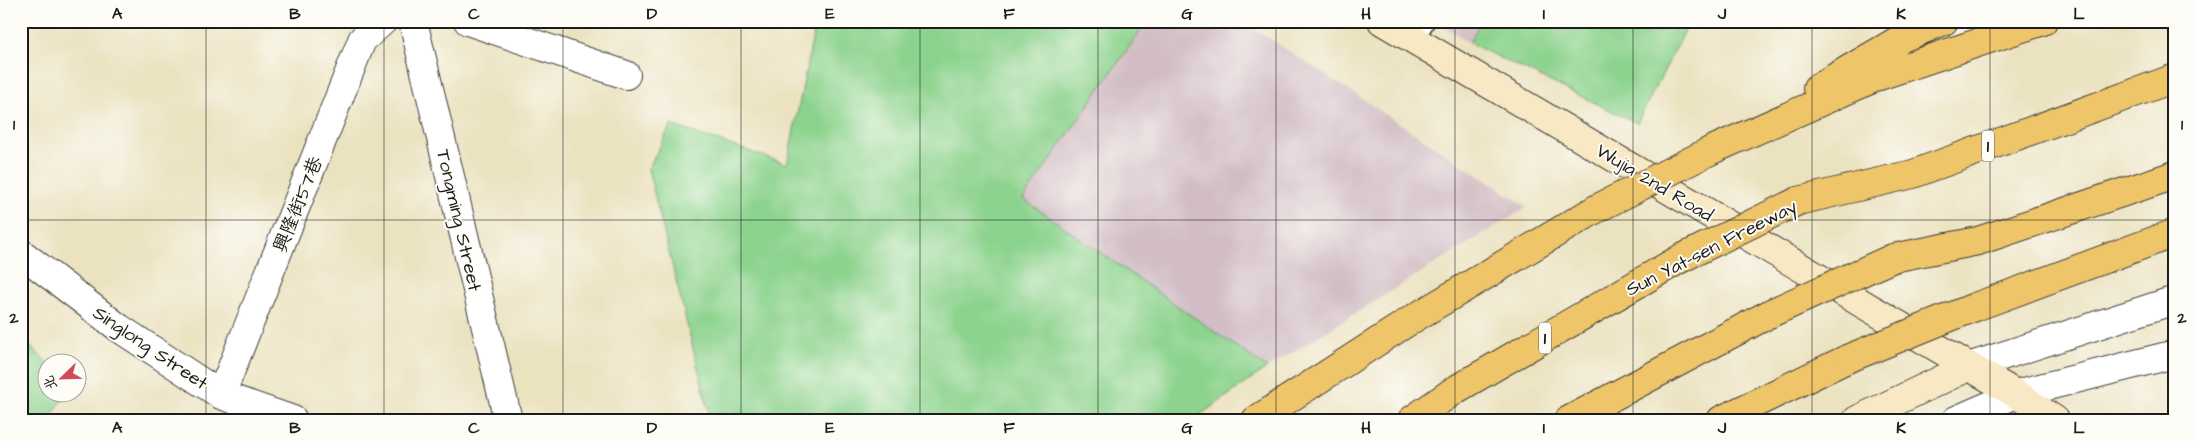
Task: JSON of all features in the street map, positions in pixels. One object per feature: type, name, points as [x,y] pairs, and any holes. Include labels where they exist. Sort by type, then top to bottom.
[{"type":"highway","points":[[1712,150],[1902,38],[1944,21]]},
{"type":"highway","points":[[1256,420],[1411,320],[1596,209],[1712,150],[1879,76],[2043,21]]},
{"type":"highway","name":"Sun Yat-sen Freeway","points":[[1412,420],[1455,390],[1680,259],[1798,201],[1913,174],[2175,78]]},
{"type":"highway","points":[[1569,420],[1773,312],[1893,258],[1978,241],[2175,175]]},
{"type":"highway","points":[[1721,420],[1846,359],[1975,307],[2175,233]]},
{"type":"main road","name":"Wujia 2nd Road","points":[[1382,21],[1421,31],[1968,367],[2016,394],[2055,420]]},
{"type":"main road","points":[[1857,420],[1968,367]]},
{"type":"street","name":"興隆街57巷","points":[[221,395],[362,40],[383,21]]},
{"type":"street","name":"Tongming Street","points":[[413,21],[508,420]]},
{"type":"street","points":[[468,21],[626,75]]},
{"type":"street","name":"Singlong Street","points":[[21,253],[119,328],[221,395],[293,420]]},
{"type":"street","points":[[1968,367],[2175,300]]},
{"type":"street","points":[[1956,420],[2016,394],[2175,354]]},
{"type":"shaded area","points":[[1147,21],[1243,21],[1527,207],[1267,368],[1023,199]]},
{"type":"shaded area","points":[[1436,21],[1481,21],[1469,43]]},
{"type":"green space","points":[[816,21],[1147,21],[1023,199],[1267,368],[1193,420],[711,420],[648,169],[671,125],[787,164]]},
{"type":"green space","points":[[1481,21],[1690,21],[1637,123],[1469,43]]},
{"type":"green space","points":[[21,338],[38,354],[38,404],[59,404],[49,420],[21,420]]}]
